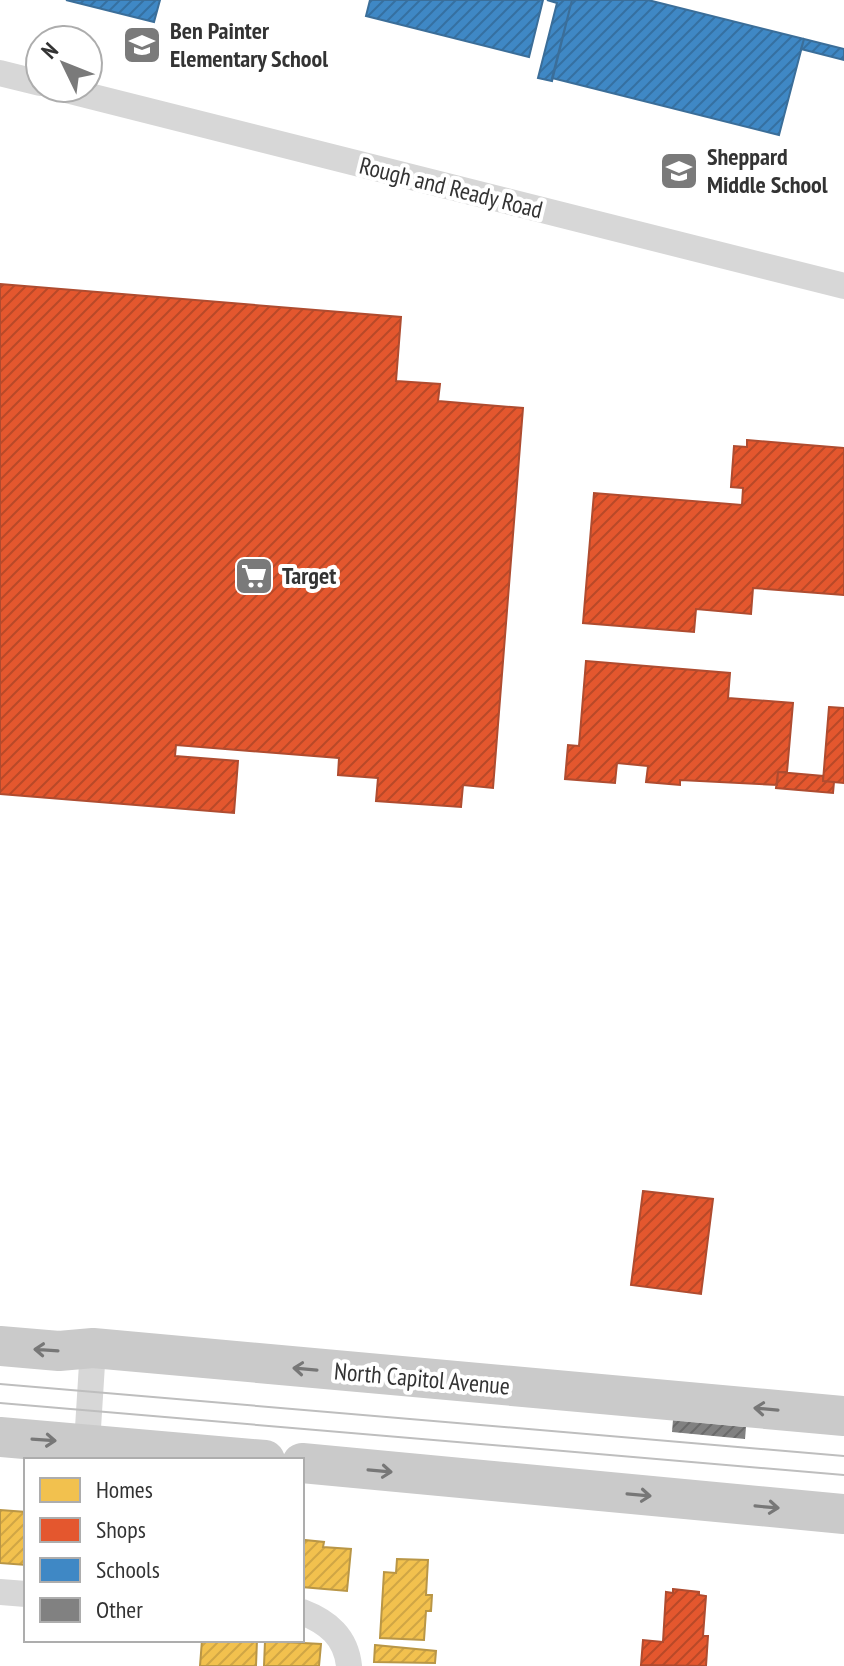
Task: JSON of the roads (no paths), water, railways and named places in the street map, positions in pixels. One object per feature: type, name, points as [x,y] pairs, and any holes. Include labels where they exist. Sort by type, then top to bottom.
[{"type":"main road","name":"North Capitol Avenue","points":[[0,1346],[59,1351],[93,1348],[844,1416]]},
{"type":"main road","points":[[0,1437],[87,1452],[220,1458]]},
{"type":"main road","points":[[304,1463],[844,1514]]},
{"type":"street","points":[[0,73],[24,79]]},
{"type":"street","name":"Rough and Ready Road","points":[[104,100],[844,286]]},
{"type":"street","points":[[87,1452],[93,1348]]},
{"type":"street","points":[[0,1592],[24,1594]]},
{"type":"street","points":[[304,1613],[319,1619],[341,1638],[349,1666]]},
{"type":"tram line","points":[[0,1384],[844,1456]]},
{"type":"tram line","points":[[0,1403],[844,1475]]},
{"type":"place","name":"Ben Painter Elementary School","points":[[142,45]]},
{"type":"place","name":"Sheppard Middle School","points":[[679,171]]},
{"type":"place","name":"Target","points":[[254,576]]}]
